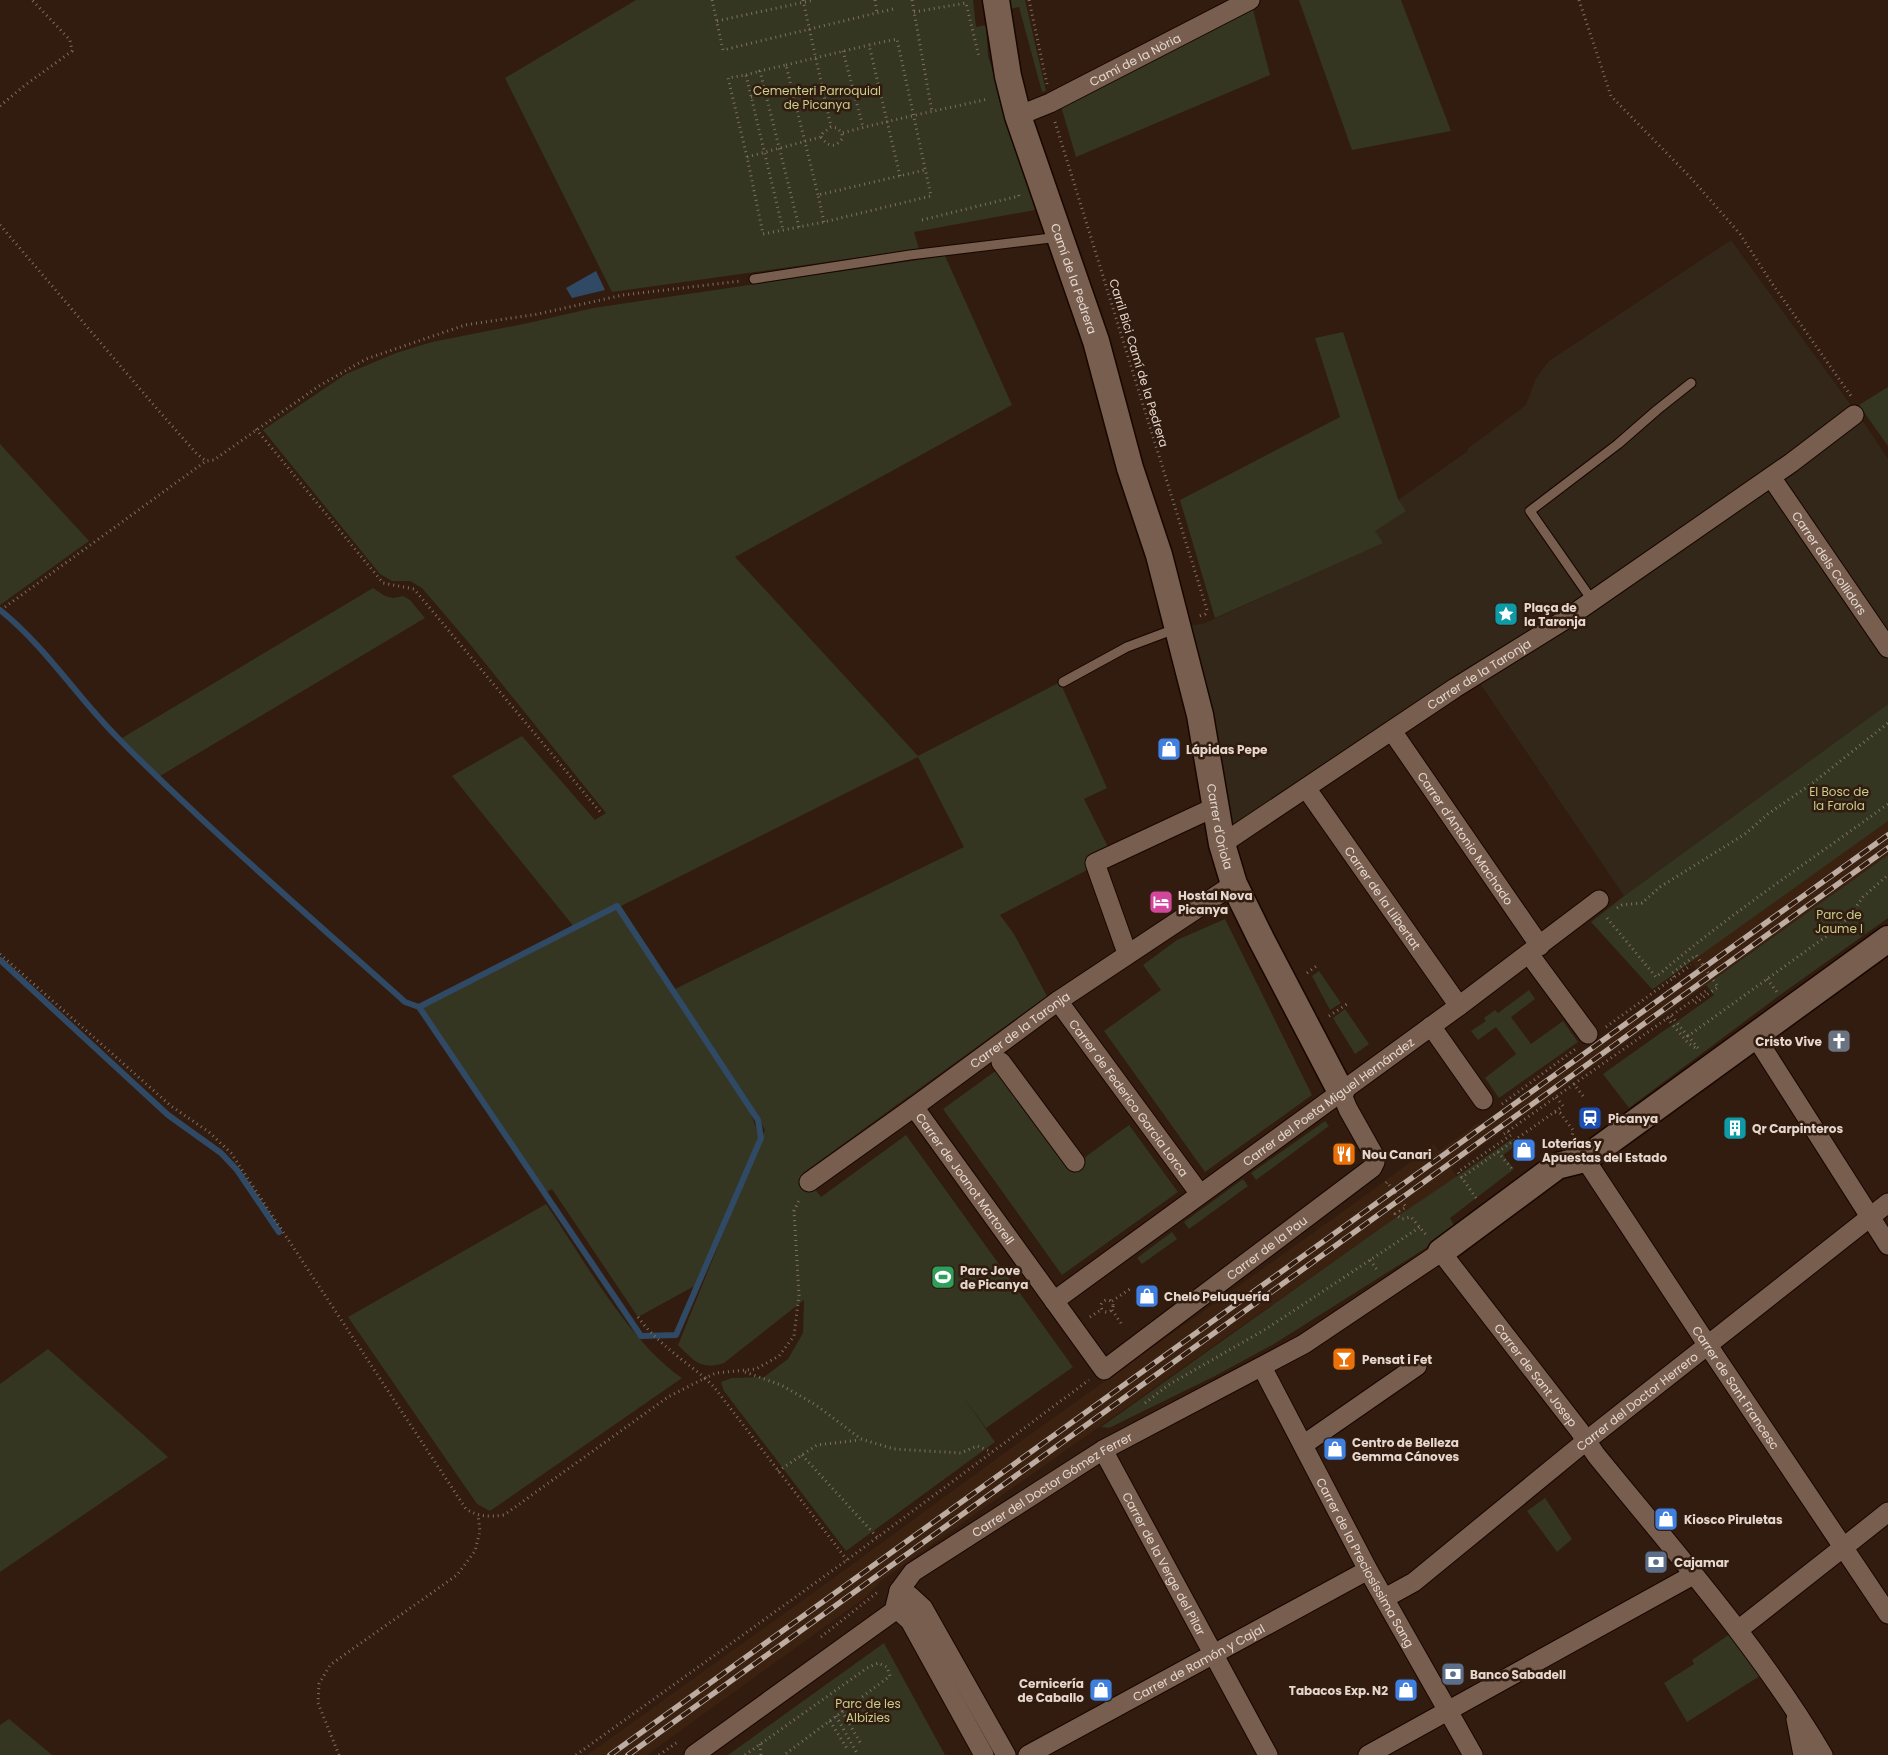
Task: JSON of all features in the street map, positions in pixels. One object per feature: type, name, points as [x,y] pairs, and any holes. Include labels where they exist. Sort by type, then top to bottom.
[{"type":"street","name":"Camí de la Pedrera","points":[[996,0],[1008,76],[1018,116],[1096,341],[1130,468],[1159,555]]},
{"type":"street","name":"Camí de la Nòria","points":[[1018,116],[1050,103],[1250,0]]},
{"type":"street","name":"Carrer de la Taronja","points":[[1222,844],[1455,688],[1592,600],[1771,477],[1854,415]]},
{"type":"street","name":"Carrer dels Collidors","points":[[1771,477],[1888,648]]},
{"type":"street","name":"Carrer d'Oriola","points":[[1159,555],[1187,623],[1215,807],[1222,844],[1234,884],[1348,1109],[1375,1157]]},
{"type":"street","name":"Carrer d'Antonio Machado","points":[[1392,731],[1588,1034]]},
{"type":"street","name":"Carrer de la Llibertat","points":[[1306,788],[1459,1006]]},
{"type":"street","points":[[1127,954],[1095,863],[1215,807]]},
{"type":"street","name":"Carrer de la Taronja","points":[[809,1182],[1058,1001],[1234,884]]},
{"type":"street","name":"Carrer del Poeta Miguel Hernández","points":[[1054,1301],[1534,950],[1606,908]]},
{"type":"street","points":[[1441,1252],[1579,1149],[1755,1036],[1888,939]]},
{"type":"street","name":"Carrer de Federico Garcia Lorca","points":[[1058,1001],[1200,1194]]},
{"type":"street","points":[[1431,1026],[1483,1100]]},
{"type":"street","points":[[1755,1036],[1888,1245]]},
{"type":"street","points":[[1001,1062],[1075,1162]]},
{"type":"street","name":"Carrer de Joanot Martorell","points":[[914,1107],[1104,1370]]},
{"type":"street","name":"Carrer de Sant Francesc","points":[[1579,1149],[1708,1346],[1888,1614]]},
{"type":"street","name":"Carrer de la Pau","points":[[1104,1370],[1360,1178],[1372,1168],[1375,1157]]},
{"type":"street","name":"Carrer del Doctor Herrero","points":[[1385,1598],[1414,1582],[1586,1441],[1888,1203]]},
{"type":"street","name":"Carrer del Doctor Gómez Ferrer","points":[[894,1611],[900,1592],[913,1572],[1102,1450],[1304,1344],[1441,1252]]},
{"type":"street","name":"Carrer de Sant Josep","points":[[1441,1252],[1586,1441],[1739,1630],[1797,1710],[1823,1755]]},
{"type":"street","points":[[1303,1445],[1417,1366]]},
{"type":"street","name":"Carrer de la Preciosíssima Sang","points":[[1262,1367],[1368,1570],[1473,1755]]},
{"type":"street","name":"Carrer de la Verge del Pilar","points":[[1102,1450],[1268,1755]]},
{"type":"street","points":[[1742,1627],[1888,1512]]},
{"type":"street","name":"Carrer de Ramón y Cajal","points":[[1028,1755],[1368,1570]]},
{"type":"street","points":[[1368,1755],[1693,1575]]},
{"type":"street","points":[[900,1592],[910,1596],[923,1608],[1006,1755]]},
{"type":"street","points":[[694,1755],[894,1611],[899,1611],[910,1621],[984,1755]]},
{"type":"street","points":[[1797,1710],[1796,1721],[1803,1755]]},
{"type":"lane","points":[[754,279],[910,255],[1060,237]]},
{"type":"lane","points":[[1592,600],[1530,511],[1618,444],[1691,383]]},
{"type":"lane","points":[[1063,682],[1127,647],[1187,623]]},
{"type":"path","points":[[0,106],[72,51],[70,40],[32,0]]},
{"type":"path","points":[[712,0],[723,50],[893,9]]},
{"type":"path","points":[[717,21],[814,0]]},
{"type":"path","points":[[875,0],[877,13]]},
{"type":"path","points":[[912,0],[932,112]]},
{"type":"path","points":[[1029,0],[1048,91]]},
{"type":"path","points":[[1578,0],[1611,96],[1690,177],[1740,234],[1771,282],[1854,399],[1854,415]]},
{"type":"path","points":[[804,1],[831,127]]},
{"type":"path","points":[[914,12],[966,1],[980,60]]},
{"type":"path","points":[[897,40],[931,196],[824,222],[763,234],[748,157],[728,78],[843,51],[897,40]]},
{"type":"path","points":[[869,45],[900,176]]},
{"type":"path","points":[[843,51],[863,127]]},
{"type":"path","points":[[786,65],[824,222]]},
{"type":"path","points":[[760,71],[799,227]]},
{"type":"path","points":[[746,75],[784,230]]},
{"type":"path","points":[[751,97],[766,93]]},
{"type":"path","points":[[842,133],[988,99],[991,107]]},
{"type":"path","name":"Carril Bici Camí de la Pedrera","points":[[1054,116],[1207,610],[1205,614],[1187,623]]},
{"type":"path","points":[[748,157],[821,137],[831,127],[837,128],[842,133],[842,139],[838,145],[826,144],[821,137]]},
{"type":"path","points":[[818,195],[925,170]]},
{"type":"path","points":[[922,220],[1019,196],[1016,187]]},
{"type":"path","points":[[0,225],[158,410],[197,454],[206,461]]},
{"type":"path","points":[[5,607],[206,461],[214,460],[319,386],[366,359],[465,325],[538,314],[623,295],[754,279]]},
{"type":"path","points":[[256,429],[383,583],[414,589],[601,813]]},
{"type":"path","points":[[1888,723],[1814,782],[1768,814],[1745,834],[1660,887],[1642,903],[1606,908],[1656,977],[1716,928],[1888,804]]},
{"type":"path","points":[[1688,1036],[1835,930],[1849,916],[1863,897],[1888,875]]},
{"type":"path","points":[[0,954],[171,1106],[209,1132],[231,1153],[466,1509],[487,1518],[504,1515],[668,1397],[716,1373],[756,1369],[779,1356],[794,1336],[799,1295],[794,1211],[809,1182]]},
{"type":"path","points":[[1674,977],[1672,973],[1696,955],[1718,987],[1695,1003],[1693,1000]]},
{"type":"path","points":[[1307,973],[1319,964]]},
{"type":"path","points":[[1686,968],[1691,965]]},
{"type":"path","points":[[1768,979],[1780,996]]},
{"type":"path","points":[[1504,1134],[1706,991]]},
{"type":"path","points":[[1329,1016],[1347,1004]]},
{"type":"path","points":[[1669,1017],[1688,1036],[1701,1052],[1688,1043],[1669,1017]]},
{"type":"path","points":[[1574,1084],[1583,1096]]},
{"type":"path","points":[[1461,1178],[1563,1106],[1556,1097]]},
{"type":"path","points":[[1555,1111],[1560,1113],[1573,1130],[1579,1149]]},
{"type":"path","points":[[1476,1198],[1458,1172],[1511,1135],[1508,1131]]},
{"type":"path","points":[[1498,1152],[1514,1171]]},
{"type":"path","points":[[1381,1187],[1387,1182],[1406,1207],[1395,1214],[1397,1217],[1402,1219],[1411,1217],[1420,1227]]},
{"type":"path","points":[[1112,1301],[1130,1289]]},
{"type":"path","points":[[1102,1310],[1101,1303],[1104,1300],[1112,1301]]},
{"type":"path","points":[[1112,1301],[1112,1310],[1123,1326]]},
{"type":"path","points":[[1087,1319],[1102,1310],[1106,1312],[1112,1310]]},
{"type":"path","points":[[638,1316],[645,1326],[670,1350],[714,1387],[847,1560]]},
{"type":"path","points":[[576,1755],[847,1560],[1104,1370]]},
{"type":"path","points":[[742,1371],[781,1384],[816,1405],[861,1440]]},
{"type":"path","points":[[778,1471],[817,1445],[861,1440],[894,1449],[961,1453],[978,1446],[992,1452]]},
{"type":"path","points":[[802,1455],[877,1537]]},
{"type":"path","points":[[339,1755],[318,1703],[319,1684],[326,1671],[330,1665],[458,1574],[475,1551],[480,1531],[478,1515]]},
{"type":"path","points":[[745,1755],[867,1668],[878,1663],[887,1667],[890,1676],[784,1755]]},
{"type":"path","points":[[842,1711],[861,1744]]},
{"type":"path","points":[[836,1716],[858,1755]]},
{"type":"path","points":[[830,1720],[848,1750]]},
{"type":"path","points":[[760,1744],[761,1755]]},
{"type":"shaded area","points":[[1731,240],[1888,459],[1888,704],[1624,896],[1475,676],[1222,844],[1177,628],[1205,623],[1382,543],[1375,531],[1398,500],[1468,451],[1467,449],[1526,405],[1536,378],[1549,361]]},
{"type":"shaded area","points":[[1888,821],[1888,855],[1451,1168],[1457,1177],[1395,1218],[882,1580],[866,1597],[647,1755],[587,1755],[1434,1144],[1439,1151],[1478,1123],[1481,1126],[1696,969],[1691,961]]},
{"type":"green space","name":"Cementeri Parroquial de Picanya","points":[[636,0],[973,0],[976,27],[986,25],[988,56],[1035,210],[914,232],[919,249],[612,292],[505,78]]},
{"type":"green space","points":[[1004,0],[1025,0],[1046,91],[1042,92],[1019,7],[1005,10]]},
{"type":"green space","points":[[1299,0],[1401,0],[1451,131],[1352,150]]},
{"type":"green space","points":[[1252,6],[1270,75],[1076,157],[1060,103]]},
{"type":"green space","points":[[945,256],[1012,405],[735,557],[918,756],[1060,682],[1107,788],[1084,799],[1109,849],[1090,858],[1087,870],[1000,915],[1014,934],[1047,996],[803,1173],[821,1197],[906,1135],[1073,1367],[986,1428],[962,1395],[995,1442],[846,1551],[724,1391],[721,1382],[732,1378],[764,1377],[788,1359],[803,1333],[804,1300],[724,1363],[709,1366],[703,1365],[693,1359],[678,1345],[765,1130],[744,1093],[759,1137],[698,1284],[638,1317],[552,1189],[547,1192],[417,1007],[575,928],[452,776],[522,736],[595,820],[606,813],[469,643],[422,588],[410,581],[392,581],[380,574],[263,430],[346,374],[396,353],[432,342],[593,308]],"holes":[[[918,757],[964,847],[675,989],[621,906]]]},
{"type":"green space","points":[[1343,332],[1398,499],[1406,511],[1375,531],[1383,543],[1215,618],[1180,500],[1340,417],[1315,338]]},
{"type":"green space","points":[[1888,387],[1888,446],[1859,405]]},
{"type":"green space","points":[[0,444],[89,541],[0,605]]},
{"type":"green space","points":[[373,588],[385,596],[393,598],[403,596],[410,600],[425,618],[160,776],[122,738]]},
{"type":"green space","name":"El Bosc de la Farola","points":[[1888,704],[1888,821],[1653,989],[1651,988],[1591,922]]},
{"type":"green space","name":"Parc de Jaume I","points":[[1888,855],[1888,918],[1776,998],[1629,1108],[1603,1074],[1714,995],[1706,985]]},
{"type":"green space","points":[[1225,919],[1312,1095],[1205,1172],[1104,1031],[1161,990],[1143,965],[1177,940]]},
{"type":"green space","points":[[1319,971],[1341,1003],[1330,1010],[1312,976]]},
{"type":"green space","points":[[1529,990],[1535,999],[1511,1017],[1531,1044],[1563,1021],[1578,1042],[1499,1098],[1485,1078],[1516,1054],[1496,1027],[1478,1040],[1471,1031],[1486,1021],[1484,1018],[1495,1010],[1498,1013]]},
{"type":"green space","points":[[1345,1009],[1369,1044],[1355,1054],[1333,1018]]},
{"type":"green space","points":[[1001,1067],[1073,1166],[1129,1125],[1178,1192],[1062,1275],[943,1109]]},
{"type":"green space","points":[[1325,1121],[1329,1126],[1256,1180],[1251,1173]]},
{"type":"green space","points":[[1512,1139],[1517,1145],[1503,1155],[1514,1169],[1450,1218],[1456,1229],[1274,1344],[1215,1376],[1109,1428],[1101,1427],[1395,1218]]},
{"type":"green space","points":[[1243,1179],[1248,1186],[1189,1229],[1184,1222]]},
{"type":"green space","points":[[546,1204],[625,1321],[662,1362],[682,1378],[490,1511],[477,1504],[348,1317]]},
{"type":"green space","points":[[1172,1232],[1177,1239],[1142,1264],[1137,1258]]},
{"type":"green space","points":[[48,1349],[168,1457],[0,1572],[0,1384]]},
{"type":"green space","points":[[1545,1498],[1572,1539],[1557,1552],[1527,1511]]},
{"type":"green space","points":[[1733,1632],[1763,1674],[1687,1722],[1664,1683],[1694,1664],[1692,1660]]},
{"type":"green space","name":"Parc de les Albízies","points":[[884,1643],[945,1755],[728,1755]]},
{"type":"green space","points":[[9,1719],[52,1755],[0,1755],[0,1725]]},
{"type":"water","points":[[596,271],[605,290],[572,298],[566,288]]},
{"type":"waterway","points":[[0,610],[17,624],[103,722],[152,772],[259,872],[405,1002],[419,1007],[617,906],[758,1120],[761,1138],[676,1335],[641,1336],[419,1007]]},
{"type":"waterway","points":[[0,960],[168,1115],[221,1153],[237,1170],[279,1232]]},
{"type":"railway","points":[[610,1755],[1888,835]]},
{"type":"railway","points":[[628,1755],[1888,848]]},
{"type":"place","name":"Plaça de la Taronja","points":[[1506,614]]},
{"type":"place","name":"Lápidas Pepe","points":[[1169,749]]},
{"type":"place","name":"Hostal Nova Picanya","points":[[1161,902]]},
{"type":"place","name":"Cristo Vive","points":[[1839,1041]]},
{"type":"place","name":"Picanya","points":[[1590,1118]]},
{"type":"place","name":"Qr Carpinteros","points":[[1735,1128]]},
{"type":"place","name":"Loterías y Apuestas del Estado","points":[[1524,1150]]},
{"type":"place","name":"Nou Canari","points":[[1344,1154]]},
{"type":"place","name":"Parc Jove de Picanya","points":[[943,1277]]},
{"type":"place","name":"Chelo Peluquería","points":[[1147,1296]]},
{"type":"place","name":"Pensat i Fet","points":[[1344,1359]]},
{"type":"place","name":"Centro de Belleza Gemma Cánoves","points":[[1335,1449]]},
{"type":"place","name":"Kiosco Piruletas","points":[[1666,1519]]},
{"type":"place","name":"Cajamar","points":[[1656,1562]]},
{"type":"place","name":"Banco Sabadell","points":[[1453,1674]]},
{"type":"place","name":"Cernicería de Caballo","points":[[1101,1690]]},
{"type":"place","name":"Tabacos Exp. N2","points":[[1406,1690]]}]
